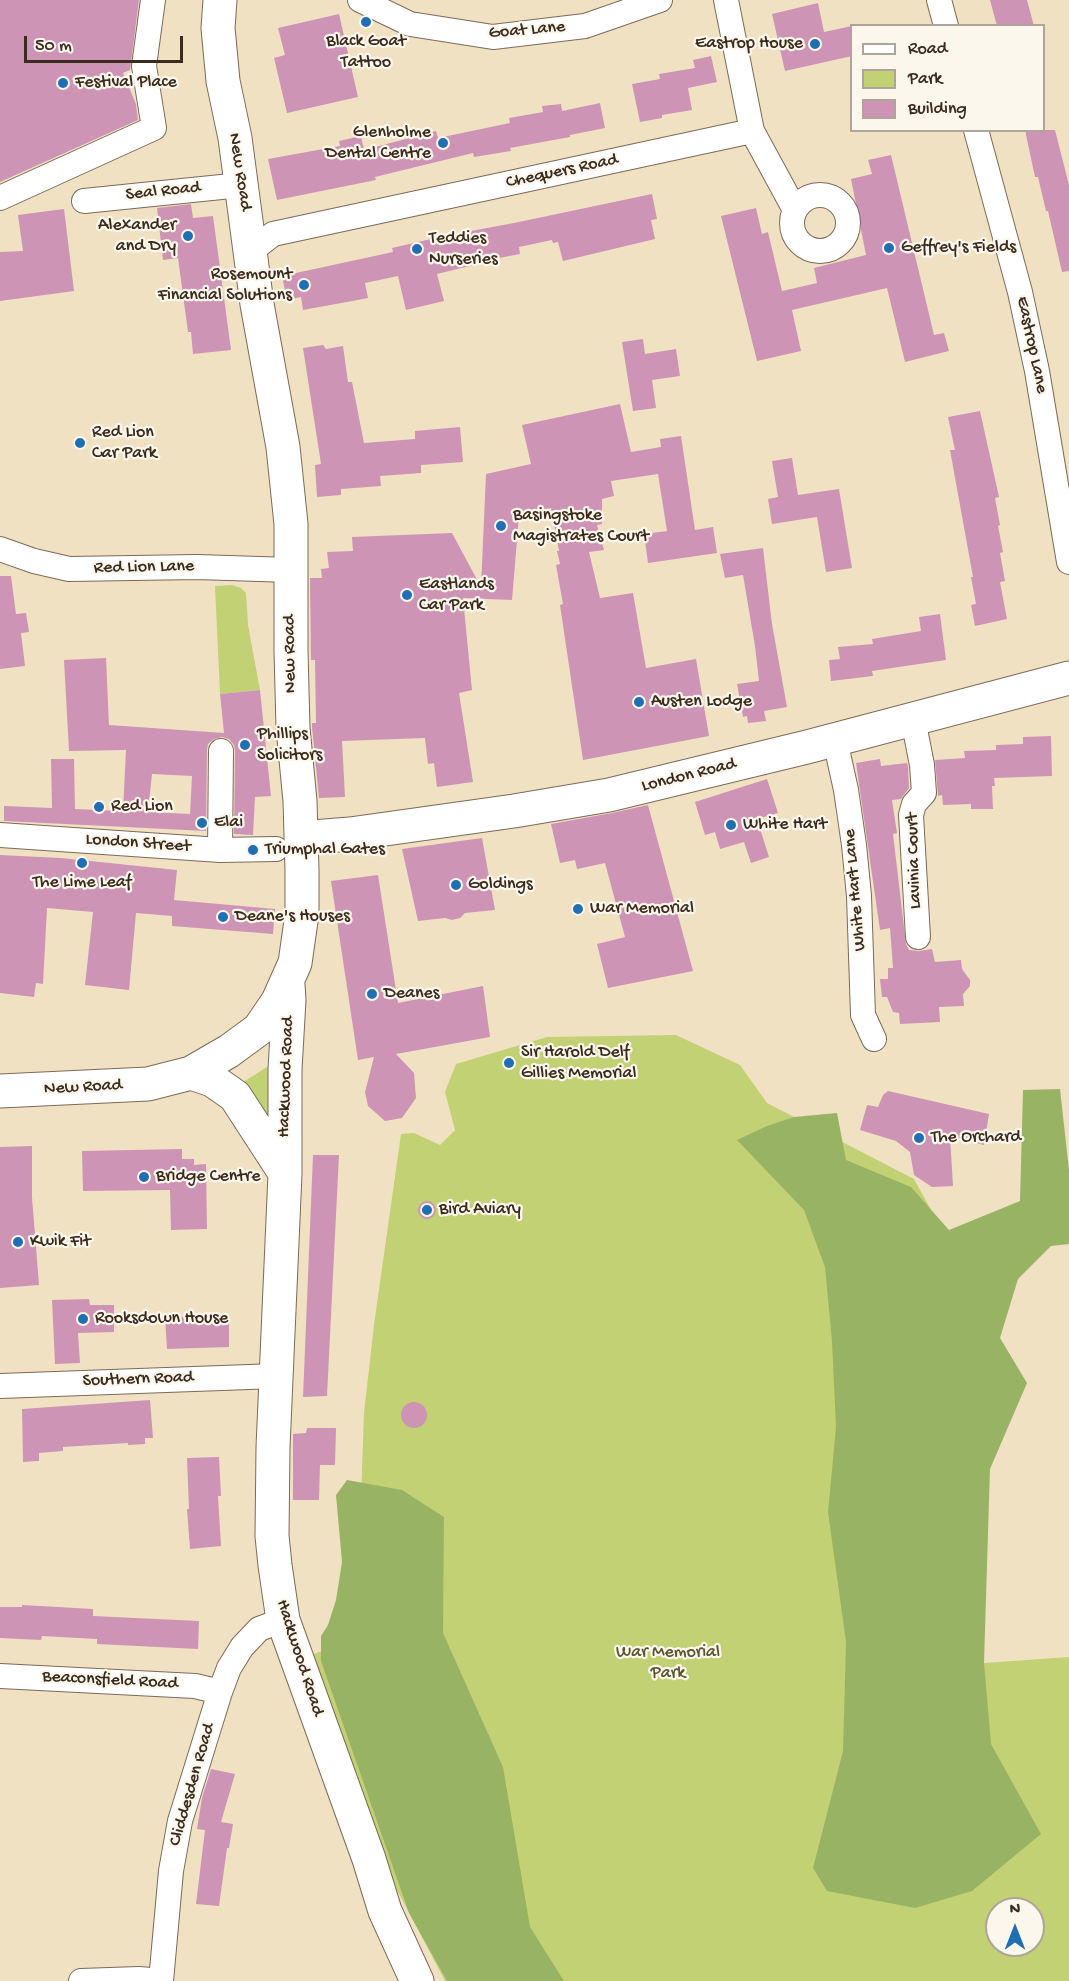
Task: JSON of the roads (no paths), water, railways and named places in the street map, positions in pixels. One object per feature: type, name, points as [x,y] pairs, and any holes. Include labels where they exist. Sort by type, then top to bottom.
[{"type":"street","points":[[0,198],[154,128],[144,66],[153,0]]},
{"type":"street","name":"New Road","points":[[0,1091],[148,1084],[191,1073],[229,1051],[259,1029],[274,1008],[295,963],[302,914],[289,844],[300,801],[293,717],[291,524],[283,447],[257,304],[253,258],[221,60],[218,28],[220,0]]},
{"type":"street","name":"Goat Lane","points":[[360,0],[410,24],[493,37],[585,26],[660,0]]},
{"type":"street","points":[[726,0],[752,131],[795,210]]},
{"type":"street","points":[[939,0],[945,24]]},
{"type":"street","name":"Chequers Road","points":[[253,258],[255,248],[273,234],[752,131]]},
{"type":"street","name":"Eastrop Lane","points":[[977,132],[1020,292],[1037,372],[1060,450],[1069,562]]},
{"type":"street","name":"Seal Road","points":[[84,201],[241,185]]},
{"type":"street","name":"Red Lion Lane","points":[[0,549],[34,561],[69,569],[197,567],[291,570]]},
{"type":"street","name":"London Road","points":[[289,844],[609,795],[835,740],[1069,678]]},
{"type":"street","name":"Lavinia Court","points":[[913,719],[922,765],[924,793],[914,804],[911,815],[918,937]]},
{"type":"street","name":"White Hart Lane","points":[[835,740],[846,790],[854,846],[859,896],[863,1015],[874,1039]]},
{"type":"street","points":[[220,850],[221,751]]},
{"type":"street","points":[[0,822],[0,835]]},
{"type":"street","name":"London Street","points":[[0,835],[220,850],[289,844]]},
{"type":"street","name":"Hackwood Road","points":[[288,980],[285,1174],[273,1447],[274,1565],[283,1620],[362,1839],[385,1911],[417,1981]]},
{"type":"street","name":"Hackwood Road","points":[[191,1073],[212,1080],[235,1096],[285,1174]]},
{"type":"street","name":"Southern Road","points":[[0,1386],[277,1376]]},
{"type":"street","name":"Cliddesden Road","points":[[161,1981],[171,1871],[180,1821],[220,1692],[229,1668],[242,1647],[259,1629],[283,1620]]},
{"type":"street","name":"Beaconsfield Road","points":[[0,1676],[195,1686],[220,1692]]},
{"type":"street","points":[[81,1981],[149,1979],[161,1981]]},
{"type":"place","name":"Black Goat Tattoo","points":[[366,22]]},
{"type":"place","name":"Eastrop House","points":[[815,44]]},
{"type":"place","name":"Festival Place","points":[[63,83]]},
{"type":"place","name":"Glenholme Dental Centre","points":[[443,143]]},
{"type":"place","name":"Alexander and Dry","points":[[188,236]]},
{"type":"place","name":"Geffrey's Fields","points":[[889,248]]},
{"type":"place","name":"Teddies Nurseries","points":[[417,249]]},
{"type":"place","name":"Rosemount Financial Solutions","points":[[304,285]]},
{"type":"place","name":"Red Lion Car Park","points":[[80,443]]},
{"type":"place","name":"Basingstoke Magistrates Court","points":[[501,526]]},
{"type":"place","name":"Eastlands Car Park","points":[[407,595]]},
{"type":"place","name":"Austen Lodge","points":[[639,702]]},
{"type":"place","name":"Phillips Solicitors","points":[[245,745]]},
{"type":"place","name":"Red Lion","points":[[99,807]]},
{"type":"place","name":"Elai","points":[[202,823]]},
{"type":"place","name":"White Hart","points":[[731,825]]},
{"type":"place","name":"Triumphal Gates","points":[[253,850]]},
{"type":"place","name":"The Lime Leaf","points":[[82,863]]},
{"type":"place","name":"Goldings","points":[[456,885]]},
{"type":"place","name":"War Memorial","points":[[578,909]]},
{"type":"place","name":"Deane's Houses","points":[[223,917]]},
{"type":"place","name":"Deanes","points":[[372,994]]},
{"type":"place","name":"Sir Harold Delf Gillies Memorial","points":[[509,1063]]},
{"type":"place","name":"The Orchard","points":[[919,1138]]},
{"type":"place","name":"Bridge Centre","points":[[144,1177]]},
{"type":"place","name":"Bird Aviary","points":[[427,1210]]},
{"type":"place","name":"Kwik Fit","points":[[18,1242]]},
{"type":"place","name":"Rooksdown House","points":[[83,1319]]},
{"type":"park label","name":"War Memorial Park","points":[[668,1663]]}]
